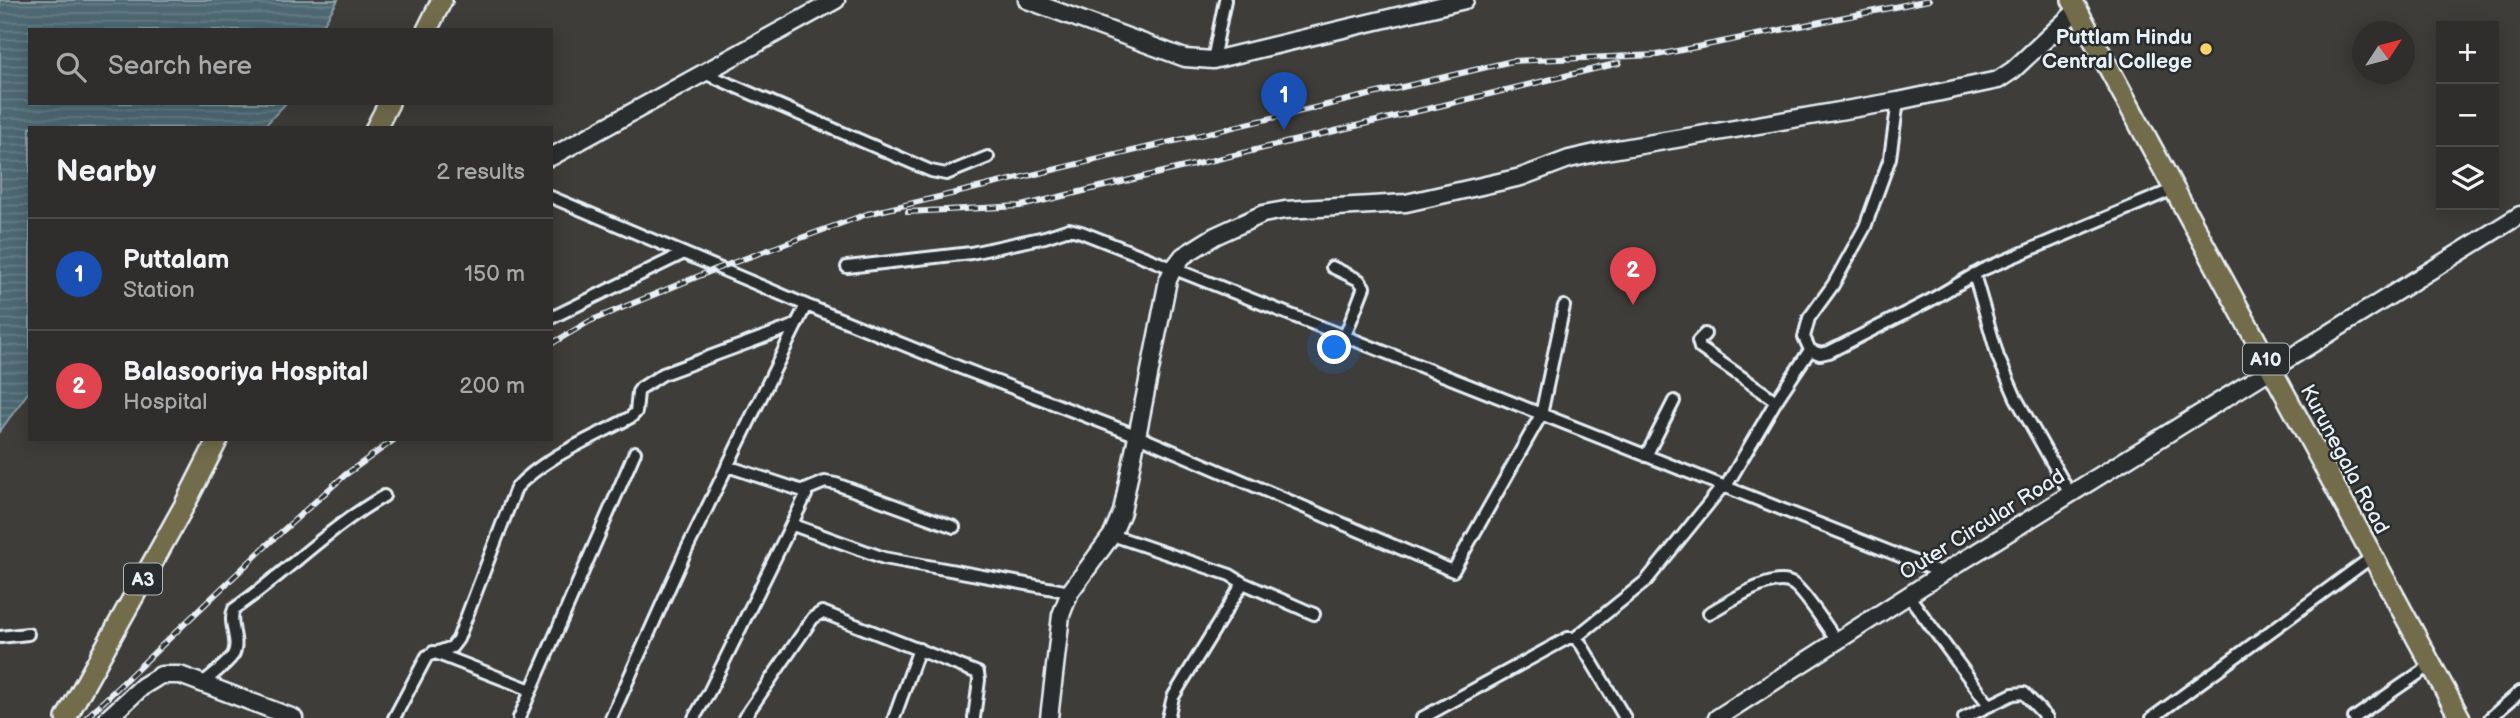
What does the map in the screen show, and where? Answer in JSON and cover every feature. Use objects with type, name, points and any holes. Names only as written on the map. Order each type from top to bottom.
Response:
[{"type":"highway","points":[[427,28],[442,0]]},
{"type":"highway","name":"Kurunegala Road","points":[[2075,5],[2460,718]]},
{"type":"highway","points":[[377,126],[388,105]]},
{"type":"highway","name":"A3","points":[[66,718],[184,506],[217,441]]},
{"type":"street","points":[[553,156],[836,0]]},
{"type":"street","points":[[1027,0],[1185,58],[1213,60],[1437,3],[1465,0]]},
{"type":"street","points":[[1213,60],[1225,0]]},
{"type":"street","points":[[1049,718],[1061,615],[1070,592],[1112,535],[1122,512],[1168,280],[1183,256],[1215,236],[1263,214],[1285,210],[1406,202],[1521,177],[1569,159],[1600,152],[1898,101],[1998,79],[2014,70],[2075,5]]},
{"type":"street","points":[[704,73],[931,171],[946,174],[988,157]]},
{"type":"street","points":[[1898,101],[1890,158],[1864,227],[1833,285],[1809,318],[1804,337],[1810,350],[1820,354],[1829,352],[1929,301],[1974,274],[2174,189]]},
{"type":"street","points":[[553,198],[806,305],[1138,436],[1453,571],[1541,415],[1564,306]]},
{"type":"street","name":"Outer Circular Road","points":[[1717,718],[1836,640],[2520,215]]},
{"type":"street","points":[[847,267],[971,253],[1069,229],[1943,573]]},
{"type":"street","points":[[553,317],[682,254]]},
{"type":"street","points":[[1332,267],[1359,280],[1364,287],[1345,337]]},
{"type":"street","points":[[1974,274],[1997,357],[2016,398],[2070,494]]},
{"type":"street","points":[[611,718],[684,555],[806,305]]},
{"type":"street","points":[[394,718],[427,656],[452,646],[458,639],[516,488],[523,480],[551,461],[631,417],[636,412],[638,392],[663,374],[796,325]]},
{"type":"street","points":[[1705,334],[1698,341],[1700,348],[1776,401]]},
{"type":"street","points":[[1422,718],[1569,638],[1575,638],[1646,581],[1723,487],[1810,350]]},
{"type":"street","points":[[1647,456],[1674,401]]},
{"type":"street","points":[[519,718],[635,452]]},
{"type":"street","points":[[727,466],[803,491],[825,482],[836,484],[954,527]]},
{"type":"street","points":[[694,718],[793,525],[806,495],[803,491]]},
{"type":"street","points":[[203,683],[234,654],[235,643],[230,617],[234,610],[285,572],[345,521],[384,496]]},
{"type":"street","points":[[793,525],[884,558],[1070,592]]},
{"type":"street","points":[[1112,535],[1230,575],[1314,614]]},
{"type":"street","points":[[2152,718],[2372,558]]},
{"type":"street","points":[[1709,612],[1771,580],[1784,580],[1795,584],[1836,640]]},
{"type":"street","points":[[1168,718],[1173,697],[1243,583]]},
{"type":"street","points":[[1908,595],[1989,705]]},
{"type":"street","points":[[744,718],[813,618],[822,612],[978,673],[974,718]]},
{"type":"street","points":[[0,637],[28,634]]},
{"type":"street","points":[[1575,638],[1625,718]]},
{"type":"street","points":[[894,718],[919,649]]},
{"type":"street","points":[[433,652],[531,690]]},
{"type":"street","points":[[2354,718],[2431,664]]},
{"type":"street","points":[[108,718],[143,686],[161,675],[180,675],[294,718]]},
{"type":"street","points":[[2490,718],[2520,692]]},
{"type":"street","points":[[1964,718],[2013,694],[2025,693],[2047,718]]},
{"type":"street","points":[[56,718],[75,699]]},
{"type":"water","points":[[0,0],[338,0],[321,28],[28,28],[28,105],[284,105],[265,126],[28,126],[28,393],[0,431]]},
{"type":"railway","points":[[553,343],[590,321],[716,269],[867,214],[1512,61],[1657,55],[1929,0]]},
{"type":"railway","points":[[908,212],[1021,206],[1619,63]]},
{"type":"railway","points":[[86,718],[269,543],[345,475],[392,441]]},
{"type":"place","name":"Puttlam Hindu Central College","points":[[2206,49]]},
{"type":"place","name":"Puttalam","points":[[1284,130]]},
{"type":"place","name":"Balasooriya Hospital","points":[[1633,305]]}]
